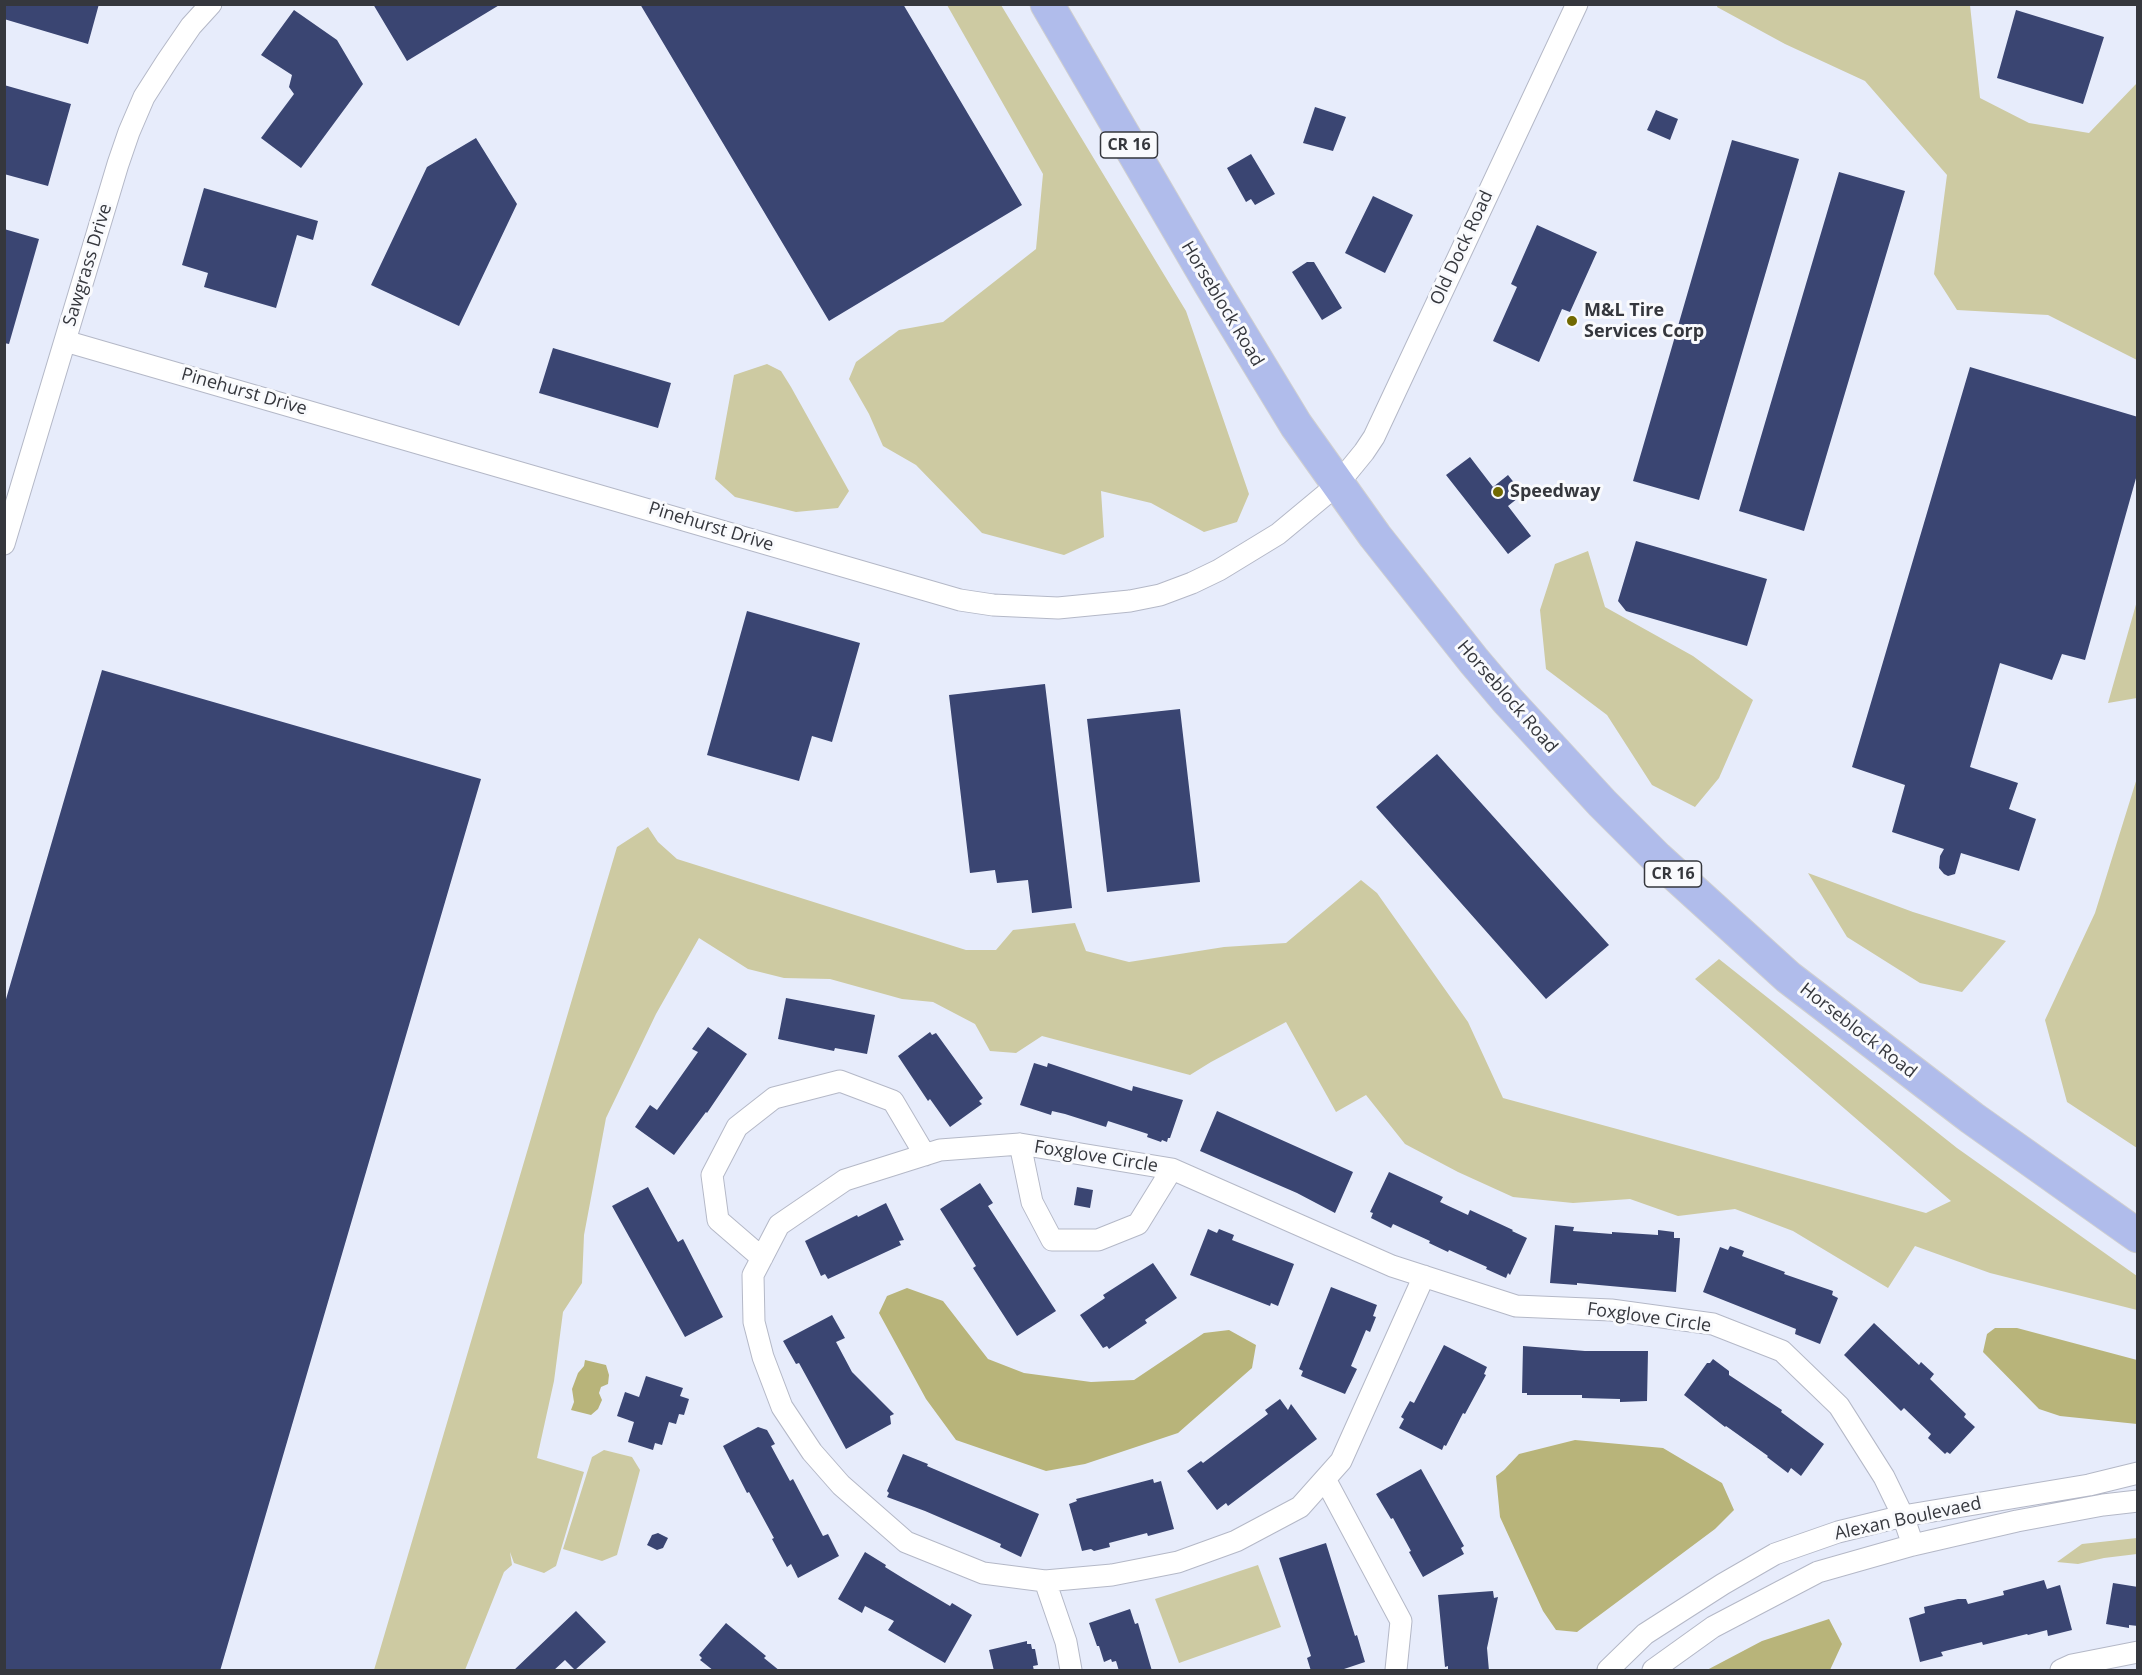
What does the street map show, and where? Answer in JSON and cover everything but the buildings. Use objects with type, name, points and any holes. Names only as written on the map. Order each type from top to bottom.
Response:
[{"type":"main road","name":"Horseblock Road","points":[[1047,4],[1254,357],[1337,484],[1423,598],[1481,669],[1602,803],[1664,866],[1788,977],[1972,1118],[2138,1236]]},
{"type":"street","name":"Sawgrass Drive","points":[[4,544],[118,164],[144,97],[191,26],[211,4]]},
{"type":"street","name":"Old Dock Road","points":[[1337,484],[1353,467],[1374,437],[1577,4]]},
{"type":"street","name":"Pinehurst Drive","points":[[65,340],[640,505],[919,589],[960,600],[993,605],[1058,608],[1096,605],[1130,601],[1170,591],[1192,583],[1250,553],[1300,517],[1337,484]]},
{"type":"street","points":[[762,1258],[718,1220],[712,1175],[737,1127],[774,1098],[840,1081],[893,1101],[925,1155]]},
{"type":"street","name":"Foxglove Circle","points":[[1020,1144],[1032,1202],[1052,1240],[1098,1240],[1138,1224],[1172,1169]]},
{"type":"street","name":"Foxglove Circle","points":[[1424,1276],[1341,1461],[1300,1507],[1236,1541],[1178,1562],[1112,1575],[1045,1581],[983,1572],[906,1542],[841,1485],[812,1452],[782,1407],[763,1357],[754,1322],[753,1275],[779,1225],[845,1180],[940,1150],[1020,1144],[1172,1169],[1392,1266],[1424,1276],[1516,1306],[1611,1310],[1713,1324],[1782,1351],[1839,1406],[1884,1477],[1903,1516],[1913,1545]]},
{"type":"street","name":"Alexan Boulevaed","points":[[1608,1671],[1645,1634],[1775,1554],[1838,1532],[1903,1516],[2078,1487],[2138,1473]]},
{"type":"street","points":[[1325,1479],[1401,1621],[1396,1671]]},
{"type":"street","name":"Alexan Boulevaed","points":[[1653,1671],[1713,1627],[1818,1572],[1913,1545],[2017,1521],[2138,1501]]},
{"type":"street","points":[[1045,1581],[1066,1642],[1071,1671]]},
{"type":"street","points":[[2061,1671],[2072,1665],[2138,1652]]},
{"type":"shaded area","points":[[1718,4],[1970,5],[1980,98],[2029,123],[2089,133],[2137,83],[2137,360],[2048,315],[1957,310],[1934,274],[1947,175],[1865,81],[1785,44],[1717,7]]},
{"type":"shaded area","points":[[947,5],[1001,5],[1186,311],[1249,494],[1237,522],[1204,532],[1151,503],[1101,491],[1104,537],[1064,555],[982,533],[916,465],[883,446],[869,414],[849,379],[856,362],[899,330],[943,322],[1036,249],[1043,174]]},
{"type":"shaded area","points":[[767,364],[781,371],[849,491],[838,508],[796,512],[735,497],[715,479],[734,375]]},
{"type":"shaded area","points":[[1588,551],[1605,607],[1693,656],[1753,700],[1719,778],[1695,807],[1652,785],[1607,715],[1546,669],[1540,610],[1555,564]]},
{"type":"shaded area","points":[[2137,601],[2137,698],[2108,703]]},
{"type":"shaded area","points":[[2137,778],[2138,1148],[2067,1102],[2045,1020],[2095,913]]},
{"type":"shaded area","points":[[648,827],[658,842],[677,859],[966,950],[996,950],[1013,930],[1075,923],[1086,951],[1129,962],[1224,947],[1286,943],[1361,880],[1377,893],[1468,1022],[1503,1098],[1926,1213],[1951,1201],[1695,979],[1719,959],[1957,1148],[2137,1276],[2137,1310],[1990,1273],[1915,1246],[1888,1288],[1793,1231],[1735,1209],[1678,1216],[1630,1199],[1573,1203],[1513,1197],[1405,1144],[1366,1095],[1336,1112],[1286,1022],[1190,1075],[1042,1036],[1016,1053],[990,1051],[975,1024],[933,1002],[902,999],[830,979],[784,978],[748,969],[699,938],[656,1014],[606,1118],[584,1235],[582,1283],[563,1312],[554,1381],[537,1458],[584,1472],[556,1566],[544,1573],[514,1563],[510,1552],[512,1565],[504,1572],[465,1670],[374,1670],[617,847]]},
{"type":"shaded area","points":[[1808,873],[1913,912],[2006,941],[1962,992],[1920,983],[1847,937]]},
{"type":"shaded area","points":[[907,1288],[943,1301],[988,1359],[1024,1373],[1091,1382],[1134,1380],[1204,1333],[1229,1330],[1256,1345],[1252,1368],[1178,1433],[1085,1464],[1046,1471],[956,1440],[926,1399],[879,1313],[887,1296]]},
{"type":"shaded area","points":[[1995,1328],[2017,1328],[2137,1360],[2137,1424],[2060,1416],[2039,1409],[1983,1352],[1987,1334]]},
{"type":"shaded area","points":[[585,1360],[606,1365],[609,1375],[608,1384],[601,1387],[599,1393],[602,1400],[598,1409],[591,1415],[571,1410],[574,1402],[572,1389]]},
{"type":"shaded area","points":[[1575,1440],[1663,1448],[1722,1483],[1734,1510],[1715,1529],[1577,1632],[1556,1630],[1543,1611],[1500,1517],[1496,1476],[1519,1454]]},
{"type":"shaded area","points":[[604,1450],[632,1457],[640,1470],[617,1555],[602,1561],[563,1549],[592,1457]]},
{"type":"shaded area","points":[[2137,1538],[2137,1554],[2078,1564],[2057,1562],[2082,1544]]},
{"type":"shaded area","points":[[1258,1565],[1281,1627],[1179,1663],[1155,1599]]},
{"type":"shaded area","points":[[1829,1619],[1842,1644],[1830,1670],[1707,1670],[1762,1641]]},
{"type":"place","name":"M&L Tire Services Corp","points":[[1572,321]]},
{"type":"place","name":"Speedway","points":[[1498,492]]}]
